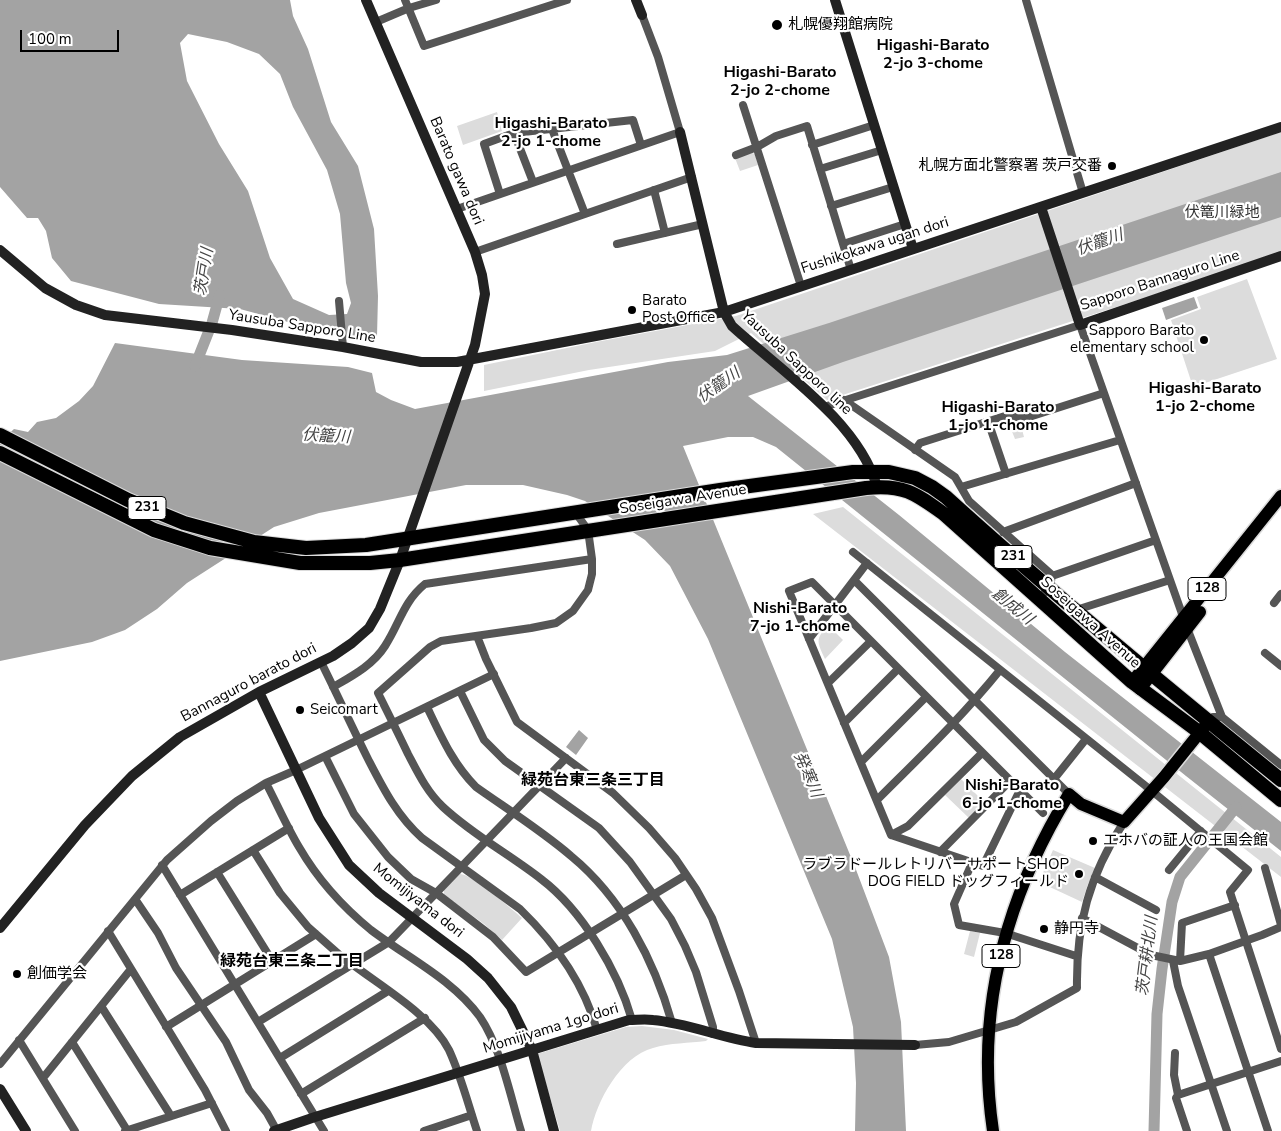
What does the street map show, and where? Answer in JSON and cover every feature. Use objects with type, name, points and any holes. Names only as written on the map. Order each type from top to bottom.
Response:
[{"type":"highway","name":"Soseigawa Avenue","points":[[0,435],[128,500],[184,524],[254,542],[306,548],[366,545],[720,490],[853,472],[889,472],[915,478],[946,497],[1032,574],[1051,582],[1076,610],[1147,671],[1215,719],[1281,780]]},
{"type":"highway","name":"Soseigawa Avenue","points":[[0,453],[154,530],[210,548],[300,563],[370,563],[400,560],[888,486],[916,494],[944,514],[1136,685],[1199,732],[1281,800]]},
{"type":"main road","name":"Barato gawa dori","points":[[366,0],[457,209],[475,252],[482,275],[485,294],[484,306],[469,360]]},
{"type":"main road","points":[[636,0],[642,14]]},
{"type":"main road","points":[[835,0],[913,250]]},
{"type":"main road","name":"Fushikokawa ugan dori","points":[[469,360],[724,312],[1281,127]]},
{"type":"main road","points":[[680,132],[724,312]]},
{"type":"main road","name":"Sapporo Bannaguro Line","points":[[1041,207],[1080,325],[1281,256]]},
{"type":"main road","name":"Yausuba Sapporo Line","points":[[0,250],[45,288],[76,306],[105,315],[343,344],[421,362],[448,363],[469,360]]},
{"type":"main road","name":"Yausuba Sapporo line","points":[[724,312],[732,326],[744,338],[833,415],[873,471],[872,487]]},
{"type":"main road","name":"Bannaguro barato dori","points":[[0,928],[84,824],[132,776],[180,737],[259,692],[321,662],[352,643],[368,628],[380,609],[400,560],[469,360]]},
{"type":"main road","name":"128","points":[[1136,685],[1281,496]]},
{"type":"main road","name":"128","points":[[1185,623],[1281,510]]},
{"type":"main road","name":"Momijiyama dori","points":[[259,692],[319,818],[349,865],[379,893],[467,959],[488,978],[511,1007],[532,1050],[554,1131]]},
{"type":"main road","points":[[1069,794],[1082,804],[1124,822],[1167,773],[1199,732],[1215,719]]},
{"type":"main road","name":"128","points":[[993,1131],[988,1080],[989,1030],[1005,933],[1032,861],[1069,794]]},
{"type":"main road","name":"Momijiyama 1go dori","points":[[276,1131],[315,1117],[632,1020],[651,1019],[756,1043],[915,1045]]},
{"type":"main road","points":[[0,1089],[26,1131]]},
{"type":"street","points":[[405,0],[410,8],[424,46],[567,0]]},
{"type":"street","points":[[376,22],[436,0]]},
{"type":"street","points":[[536,0],[539,9]]},
{"type":"street","points":[[1026,0],[1083,193]]},
{"type":"street","points":[[457,209],[680,132],[658,57],[642,14]]},
{"type":"street","points":[[743,105],[801,286]]},
{"type":"street","points":[[500,194],[484,144],[514,134],[633,120],[641,145]]},
{"type":"street","points":[[812,145],[874,125]]},
{"type":"street","points":[[736,154],[757,147],[776,136],[807,126],[851,270]]},
{"type":"street","points":[[552,129],[585,214]]},
{"type":"street","points":[[514,134],[533,182]]},
{"type":"street","points":[[820,169],[882,150]]},
{"type":"street","points":[[475,252],[692,177]]},
{"type":"street","points":[[831,206],[893,187]]},
{"type":"street","points":[[654,190],[664,233]]},
{"type":"street","points":[[618,244],[703,224]]},
{"type":"street","points":[[843,244],[905,224]]},
{"type":"street","points":[[339,301],[343,344]]},
{"type":"street","points":[[824,407],[1080,325],[1185,623],[1215,719],[1281,765]]},
{"type":"street","points":[[915,450],[920,443],[988,421],[1005,416],[1026,418],[1104,393]]},
{"type":"street","points":[[844,400],[955,477],[969,501],[1052,575],[1051,582],[1040,598]]},
{"type":"street","points":[[988,421],[1006,474]]},
{"type":"street","points":[[961,487],[1120,440]]},
{"type":"street","points":[[1004,532],[1136,483]]},
{"type":"street","points":[[576,512],[588,530],[592,574],[588,590],[573,611],[556,623],[441,641],[430,647],[378,693],[419,777],[429,792],[443,807],[486,841],[542,879],[574,913],[606,958],[617,978],[626,998],[632,1020]]},
{"type":"street","points":[[1051,582],[1156,540]]},
{"type":"street","points":[[854,552],[1248,870],[1230,892],[1281,1049]]},
{"type":"street","points":[[333,687],[361,670],[378,654],[391,635],[410,598],[425,584],[592,559]]},
{"type":"street","points":[[809,639],[868,563]]},
{"type":"street","points":[[854,580],[1069,794]]},
{"type":"street","points":[[1076,610],[1170,580]]},
{"type":"street","points":[[1020,790],[983,866],[891,835],[789,591],[812,582],[898,669],[1010,781],[1020,790],[1043,813]]},
{"type":"street","points":[[1274,603],[1281,594]]},
{"type":"street","points":[[476,636],[517,722],[613,792],[649,828],[686,875],[712,918],[756,1043]]},
{"type":"street","points":[[828,683],[871,641]]},
{"type":"street","points":[[1265,653],[1280,662]]},
{"type":"street","points":[[321,662],[394,808],[409,827],[460,868],[520,909],[533,922],[558,953],[584,996],[597,1030]]},
{"type":"street","points":[[844,723],[898,669]]},
{"type":"street","points":[[876,800],[976,700],[1000,670]]},
{"type":"street","points":[[0,1064],[162,865],[211,821],[237,801],[266,783],[393,724],[494,674]]},
{"type":"street","points":[[460,691],[484,740],[505,761],[599,828],[630,862],[654,894],[671,919],[696,972],[713,1027],[713,1034]]},
{"type":"street","points":[[860,762],[926,697]]},
{"type":"street","points":[[427,707],[447,750],[466,777],[476,787],[512,814],[572,856],[602,886],[623,914],[643,948],[663,993],[672,1023]]},
{"type":"street","points":[[1054,780],[1086,739]]},
{"type":"street","points":[[891,835],[908,826],[982,753]]},
{"type":"street","points":[[325,756],[354,814],[388,857],[410,879],[436,893],[493,937],[526,972],[686,875]]},
{"type":"street","points":[[258,1022],[389,942],[566,758]]},
{"type":"street","points":[[940,852],[1010,781]]},
{"type":"street","points":[[266,783],[300,848],[335,894],[365,924],[447,983],[467,1001],[480,1018],[500,1061],[521,1131]]},
{"type":"street","points":[[915,1045],[948,1042],[1016,1022],[1076,988],[1076,956],[1082,918],[1090,888],[1116,834],[1124,822]]},
{"type":"street","points":[[180,895],[289,828]]},
{"type":"street","points":[[1169,870],[1200,831]]},
{"type":"street","points":[[253,850],[280,893],[316,934],[351,964],[425,1018],[440,1035],[449,1050],[477,1131]]},
{"type":"street","points":[[972,863],[954,904],[959,924],[1005,933],[1076,956]]},
{"type":"street","points":[[162,865],[324,1131]]},
{"type":"street","points":[[1082,918],[1154,956],[1174,960],[1209,954],[1281,926],[1265,868]]},
{"type":"street","points":[[217,872],[273,962]]},
{"type":"street","points":[[1095,877],[1156,910]]},
{"type":"street","points":[[135,898],[158,933],[176,968],[226,1042],[249,1090],[276,1131]]},
{"type":"street","points":[[1227,1131],[1178,986],[1174,960],[1182,923],[1235,905]]},
{"type":"street","points":[[108,931],[212,1102],[226,1131]]},
{"type":"street","points":[[166,1027],[316,934]]},
{"type":"street","points":[[1209,954],[1268,1131]]},
{"type":"street","points":[[43,1078],[131,968]]},
{"type":"street","points":[[280,1058],[388,991]]},
{"type":"street","points":[[101,1006],[171,1116]]},
{"type":"street","points":[[301,1094],[425,1018]]},
{"type":"street","points":[[20,1040],[75,1131]]},
{"type":"street","points":[[72,1042],[126,1131],[212,1102]]},
{"type":"street","points":[[1175,1053],[1174,1075],[1178,1095],[1176,1098],[1186,1131]]},
{"type":"street","points":[[1178,1095],[1281,1061]]},
{"type":"street","points":[[424,1131],[472,1115]]},
{"type":"green space","points":[[497,112],[502,131],[463,145],[457,126]]},
{"type":"green space","name":"伏篭川緑地","points":[[1281,132],[1281,254],[827,400],[751,333],[715,351],[589,370],[484,391],[484,365],[736,316]]},
{"type":"green space","points":[[752,153],[755,154],[758,165],[740,171],[735,158]]},
{"type":"green space","points":[[1247,279],[1277,359],[1193,387],[1171,320],[1201,309],[1197,297]]},
{"type":"green space","points":[[1020,422],[1024,437],[1015,439],[1009,424]]},
{"type":"green space","points":[[843,507],[1281,857],[1281,877],[813,514]]},
{"type":"green space","points":[[828,625],[843,640],[825,659],[820,648],[819,638]]},
{"type":"green space","points":[[961,779],[984,802],[969,818],[945,795]]},
{"type":"green space","points":[[1053,850],[1095,868],[1082,902],[1039,882]]},
{"type":"green space","points":[[460,874],[482,885],[522,918],[502,940],[484,924],[444,895],[444,890]]},
{"type":"green space","points":[[970,931],[980,933],[974,957],[964,954]]},
{"type":"green space","points":[[642,1026],[674,1030],[708,1039],[706,1041],[659,1046],[641,1053],[621,1070],[604,1094],[591,1131],[560,1131],[537,1054],[626,1027]]},
{"type":"water","points":[[0,0],[290,0],[293,16],[308,49],[331,122],[358,166],[374,229],[378,296],[377,336],[372,339],[347,338],[240,309],[159,304],[71,281],[52,258],[46,231],[38,218],[27,218],[0,187]],"holes":[[[188,34],[227,42],[259,54],[280,74],[293,107],[327,170],[340,214],[346,283],[351,303],[347,314],[329,315],[293,299],[270,258],[248,191],[219,144],[187,81],[180,43]]]},
{"type":"water","points":[[1281,172],[1281,217],[843,362],[748,396],[899,515],[1065,652],[1281,822],[1281,851],[776,447],[753,437],[728,437],[683,446],[855,867],[889,957],[901,1022],[906,1131],[855,1131],[856,1083],[853,1027],[832,939],[708,639],[670,566],[645,540],[585,501],[523,485],[466,485],[319,513],[274,527],[187,583],[157,609],[125,630],[92,642],[0,661],[0,442],[14,429],[28,432],[37,422],[56,418],[79,401],[93,386],[115,343],[242,360],[348,367],[372,373],[376,392],[415,409],[668,362],[727,355],[829,323]]},
{"type":"water","points":[[1194,297],[1198,308],[1166,320],[1162,308]]},
{"type":"water","points":[[579,730],[588,738],[576,755],[566,747]]},
{"type":"waterway","name":"茨戸川","points":[[195,366],[212,323],[220,294]]},
{"type":"waterway","name":"茨戸耕北川","points":[[1154,1131],[1157,1014],[1172,902],[1180,877],[1236,807]]},
{"type":"place","name":"札幌優翔館病院","points":[[777,25]]},
{"type":"place","name":"札幌方面北警察署 茨戸交番","points":[[1112,166]]},
{"type":"place","name":"Barato Post Office","points":[[632,310]]},
{"type":"place","name":"Sapporo Barato elementary school","points":[[1204,340]]},
{"type":"place","name":"Seicomart","points":[[300,710]]},
{"type":"place","name":"エホバの証人の王国会館","points":[[1093,841]]},
{"type":"place","name":"ラブラドールレトリバーサポートSHOP DOG FIELD ドッグフィールド","points":[[1079,874]]},
{"type":"place","name":"静円寺","points":[[1044,929]]},
{"type":"place","name":"創価学会","points":[[17,974]]},
{"type":"district","name":"Higashi-Barato 2-jo 3-chome","points":[[933,55]]},
{"type":"district","name":"Higashi-Barato 2-jo 2-chome","points":[[780,82]]},
{"type":"district","name":"Higashi-Barato 2-jo 1-chome","points":[[551,133]]},
{"type":"district","name":"Higashi-Barato 1-jo 2-chome","points":[[1205,398]]},
{"type":"district","name":"Higashi-Barato 1-jo 1-chome","points":[[998,417]]},
{"type":"district","name":"Nishi-Barato 7-jo 1-chome","points":[[800,618]]},
{"type":"district","name":"緑苑台東三条三丁目","points":[[593,781]]},
{"type":"district","name":"Nishi-Barato 6-jo 1-chome","points":[[1012,795]]},
{"type":"district","name":"緑苑台東三条二丁目","points":[[292,962]]},
{"type":"water label","name":"伏籠川","points":[[1100,243]]},
{"type":"water label","name":"伏籠川","points":[[719,386]]},
{"type":"water label","name":"伏籠川","points":[[326,437]]},
{"type":"water label","name":"創成川","points":[[1012,607]]},
{"type":"water label","name":"発寒川","points":[[807,775]]}]
